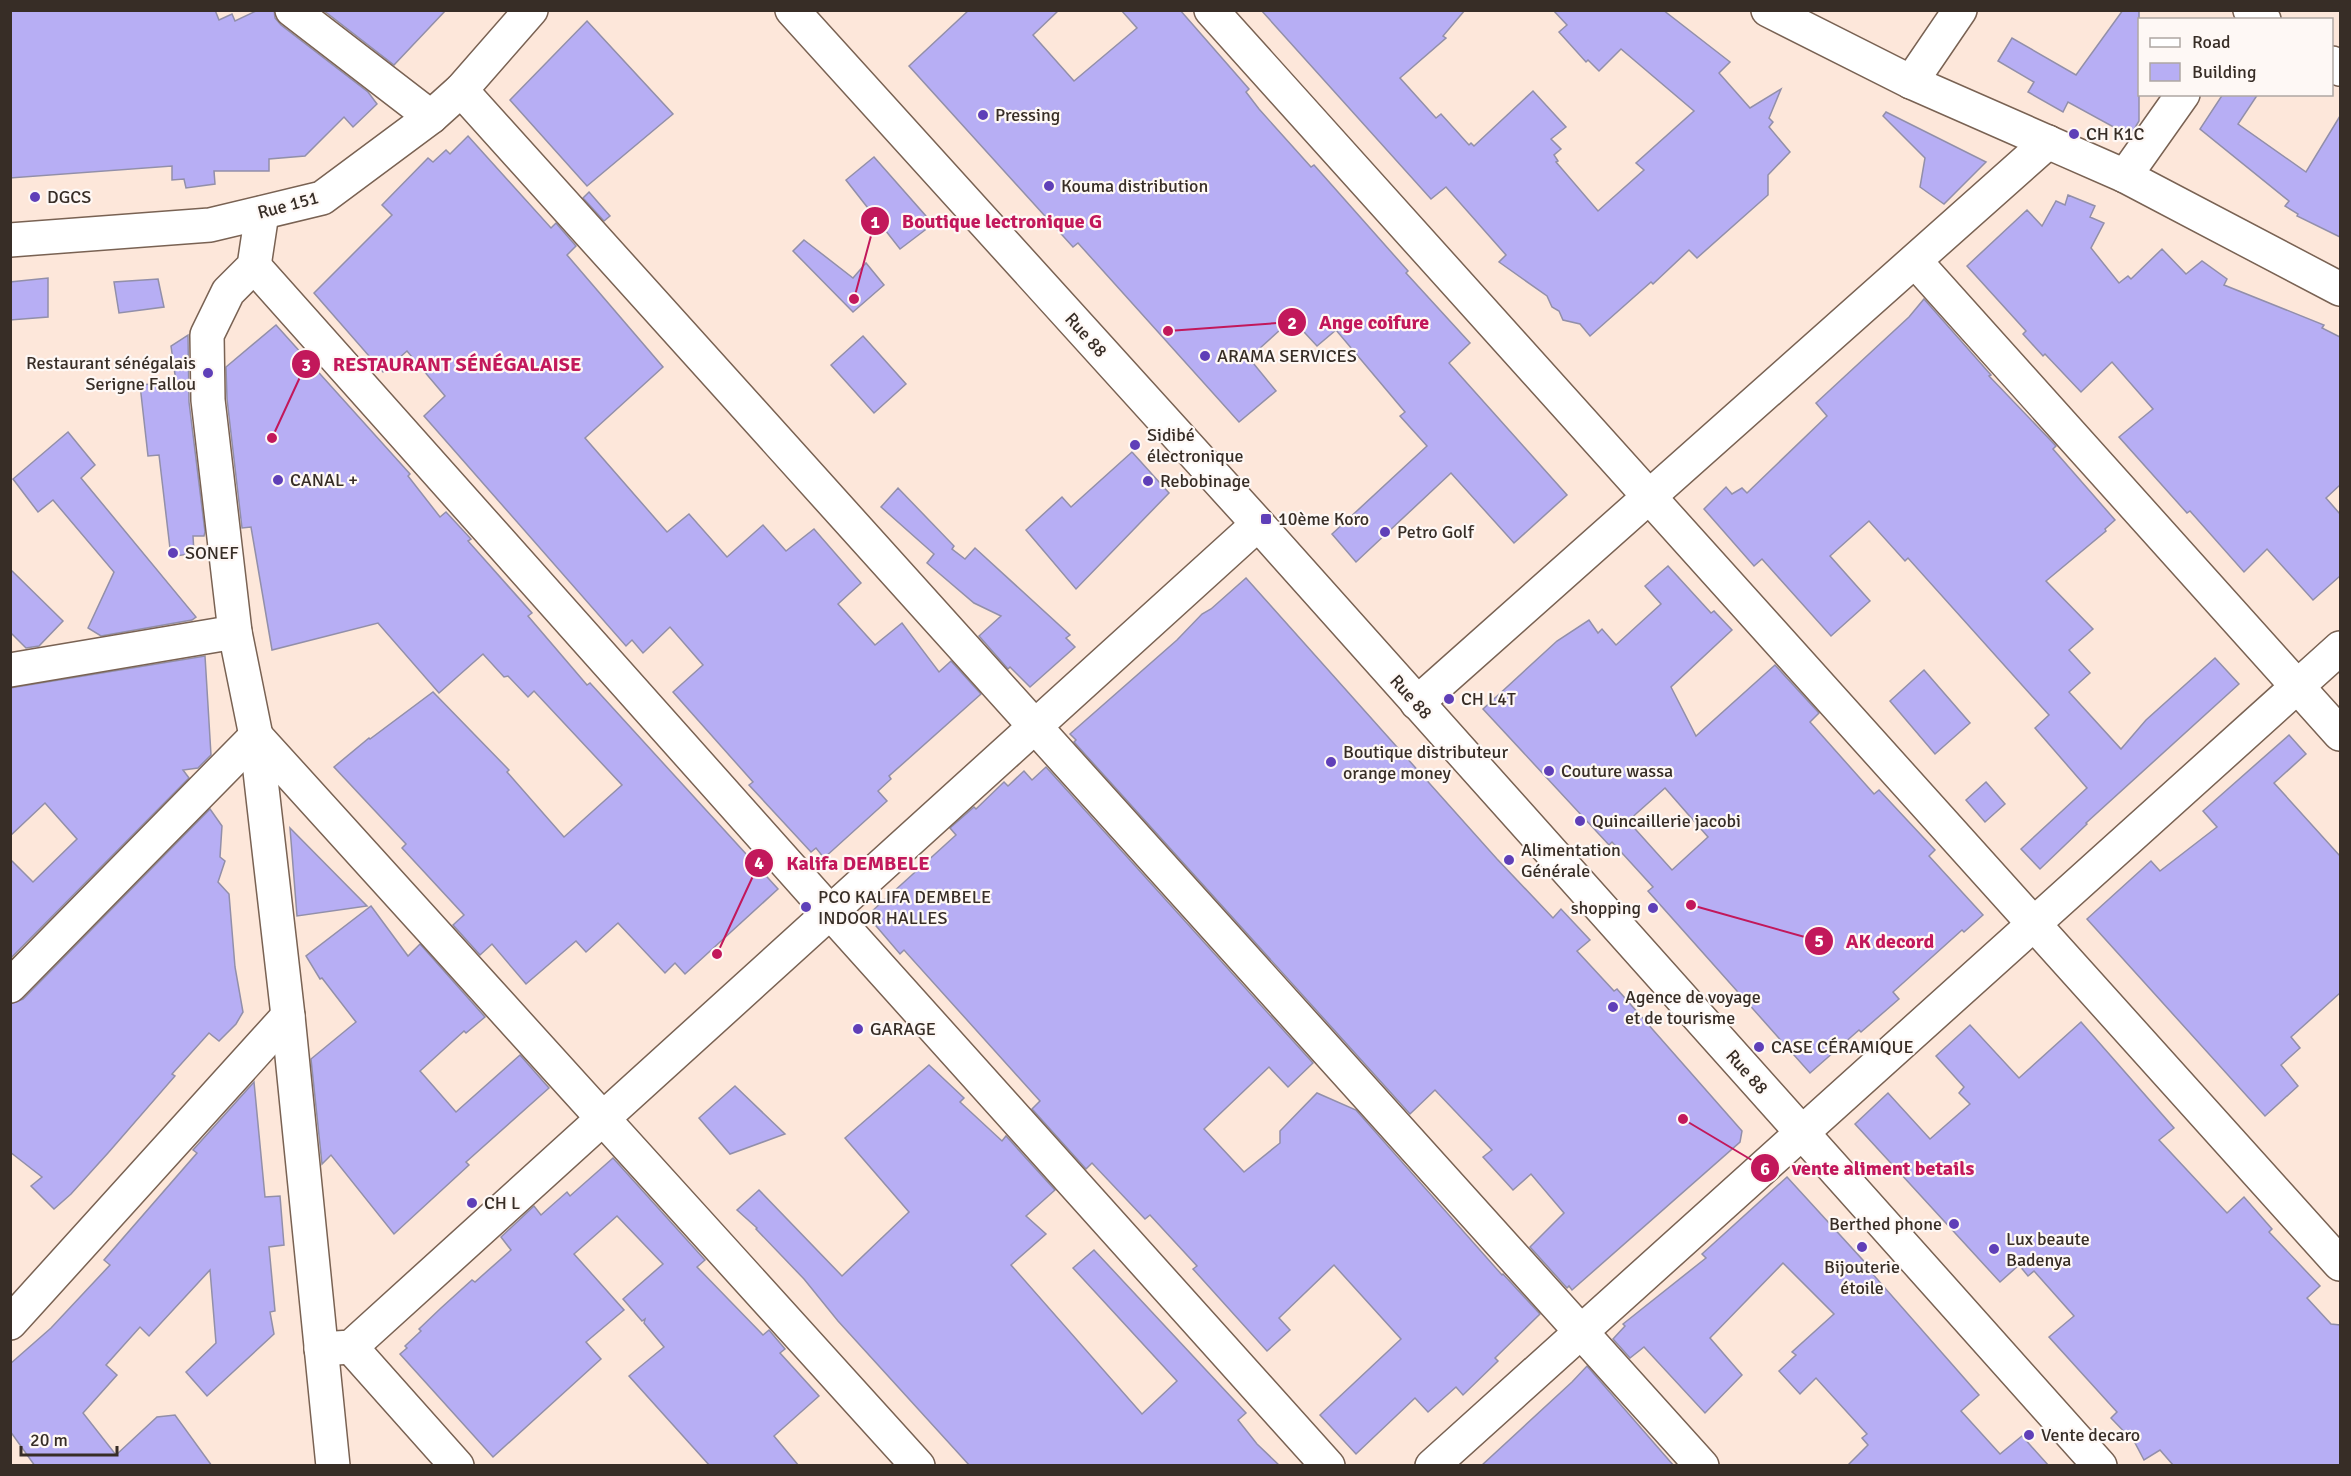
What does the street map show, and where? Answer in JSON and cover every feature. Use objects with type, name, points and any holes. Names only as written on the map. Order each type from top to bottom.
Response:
[{"type":"street","points":[[292,10],[431,117]]},
{"type":"street","name":"Rue 151","points":[[10,240],[210,225],[322,198],[431,117],[461,90],[531,10]]},
{"type":"street","name":"Rue 88","points":[[792,10],[1417,703],[2100,1466]]},
{"type":"street","points":[[1211,10],[2340,1264]]},
{"type":"street","points":[[1768,10],[1911,82],[2125,176],[2340,289]]},
{"type":"street","points":[[1911,82],[1960,10]]},
{"type":"street","points":[[461,90],[1702,1466]]},
{"type":"street","points":[[2125,176],[2182,96]]},
{"type":"street","points":[[1417,703],[2048,142]]},
{"type":"street","points":[[262,213],[254,266],[228,292],[207,335],[208,400],[235,632],[256,736],[288,1016],[336,1348],[333,1466]]},
{"type":"street","points":[[1915,261],[2340,734]]},
{"type":"street","points":[[254,266],[1328,1466]]},
{"type":"street","points":[[336,1348],[604,1118],[1257,525]]},
{"type":"street","points":[[10,670],[235,632]]},
{"type":"street","points":[[1432,1466],[2340,648]]},
{"type":"street","points":[[10,986],[256,736]]},
{"type":"street","points":[[256,736],[918,1466]]},
{"type":"street","points":[[10,1323],[288,1016]]},
{"type":"street","points":[[336,1348],[457,1466]]},
{"type":"building","points":[[10,10],[215,10],[219,20],[232,14],[235,21],[258,10],[274,10],[275,18],[281,25],[368,92],[377,104],[353,127],[344,117],[305,156],[269,159],[269,171],[214,171],[215,184],[186,188],[184,179],[172,180],[172,166],[10,178]]},
{"type":"building","points":[[323,10],[446,10],[394,65]]},
{"type":"building","points":[[969,10],[1059,10],[1033,35],[1074,81],[1137,28],[1121,10],[1180,10],[1249,89],[1246,92],[1259,109],[1311,167],[1314,165],[1408,271],[1406,273],[1470,343],[1449,363],[1567,495],[1514,543],[1451,473],[1356,562],[1332,534],[1427,446],[1400,416],[1405,412],[1336,330],[1317,346],[1292,319],[1249,358],[1276,391],[1239,422],[1078,243],[1073,247],[909,66]]},
{"type":"building","points":[[1261,10],[1465,10],[1443,36],[1446,38],[1400,78],[1436,118],[1441,114],[1469,145],[1471,143],[1474,146],[1533,91],[1566,127],[1551,139],[1561,149],[1554,155],[1558,161],[1556,162],[1598,211],[1644,170],[1636,163],[1694,111],[1621,49],[1599,71],[1588,60],[1586,62],[1559,32],[1567,25],[1553,10],[1663,10],[1730,62],[1719,73],[1750,108],[1781,89],[1769,118],[1773,122],[1769,127],[1790,152],[1768,175],[1768,195],[1697,258],[1689,250],[1653,284],[1651,282],[1590,336],[1580,324],[1563,320],[1559,311],[1552,307],[1547,296],[1499,262],[1506,255],[1446,187],[1431,199]]},
{"type":"building","points":[[2123,10],[2139,10],[2139,121],[2130,136],[2068,102],[2063,112],[2028,92],[2034,82],[1998,61],[2012,38],[2076,75]]},
{"type":"building","points":[[587,21],[673,114],[587,186],[510,100]]},
{"type":"building","points":[[2222,96],[2257,96],[2238,124],[2306,172],[2340,116],[2340,237],[2297,216],[2298,214],[2285,206],[2289,201],[2200,129]]},
{"type":"building","points":[[1886,112],[1986,162],[1944,204],[1920,187],[1925,158],[1883,116]]},
{"type":"building","points":[[468,136],[551,228],[556,223],[576,246],[567,255],[663,367],[585,438],[667,532],[689,514],[727,557],[763,525],[786,551],[814,529],[861,583],[838,604],[875,645],[902,623],[939,672],[951,661],[981,694],[889,776],[891,779],[878,791],[887,801],[824,858],[816,848],[811,852],[749,785],[753,782],[673,692],[703,665],[670,627],[643,653],[632,640],[626,646],[424,416],[445,396],[407,351],[383,372],[314,293],[392,215],[382,205],[428,158],[433,162],[446,150],[450,154]]},
{"type":"building","points":[[874,157],[933,224],[900,249],[846,180]]},
{"type":"building","points":[[589,192],[610,216],[604,221],[583,198]]},
{"type":"building","points":[[2068,195],[2095,206],[2090,217],[2104,223],[2091,248],[2119,283],[2128,276],[2131,279],[2162,249],[2186,274],[2202,261],[2227,279],[2224,285],[2324,325],[2322,328],[2340,337],[2340,485],[2326,498],[2340,514],[2340,576],[2313,600],[2267,549],[2244,572],[2190,511],[2187,513],[2119,437],[2153,409],[2112,362],[2081,392],[2023,334],[2026,331],[1967,266],[2027,210],[2042,226],[2056,201],[2065,205]]},
{"type":"building","points":[[804,240],[853,278],[866,263],[884,285],[853,312],[793,251]]},
{"type":"building","points":[[48,278],[48,317],[10,320],[10,282]]},
{"type":"building","points":[[158,279],[164,307],[119,313],[114,282]]},
{"type":"building","points":[[1924,299],[1991,375],[1989,376],[2056,446],[2053,449],[2115,520],[2105,529],[2106,531],[2046,581],[2093,629],[2069,650],[2090,673],[2069,692],[2121,749],[2146,720],[2215,658],[2239,684],[2086,823],[2040,869],[2021,849],[2087,788],[2035,728],[2049,715],[1908,558],[1905,561],[1869,521],[1830,556],[1870,601],[1831,636],[1762,559],[1754,566],[1704,509],[1726,487],[1732,494],[1742,488],[1747,493],[1827,416],[1816,403],[1909,317]]},
{"type":"building","points":[[276,325],[410,474],[408,476],[440,517],[446,512],[471,539],[468,541],[532,613],[528,616],[587,685],[590,683],[778,889],[685,974],[675,963],[665,973],[618,923],[586,952],[576,941],[526,984],[492,944],[480,955],[453,925],[464,915],[402,848],[406,844],[334,767],[369,738],[433,692],[509,770],[507,772],[564,837],[622,785],[534,691],[528,697],[508,676],[504,677],[483,654],[439,693],[378,623],[272,650],[251,527],[242,528],[227,399],[226,367]]},
{"type":"building","points":[[188,335],[189,402],[205,532],[204,536],[193,536],[194,553],[171,557],[159,455],[148,456],[140,385],[176,382],[171,346]]},
{"type":"building","points":[[863,336],[906,384],[874,413],[831,365]]},
{"type":"building","points":[[68,432],[95,465],[81,478],[196,617],[192,620],[101,636],[88,628],[114,572],[53,500],[38,512],[13,479]]},
{"type":"building","points":[[1132,452],[1169,493],[1076,589],[1026,530],[1062,497],[1071,507]]},
{"type":"building","points":[[898,488],[954,546],[952,549],[965,559],[975,548],[1070,635],[1066,638],[1075,647],[1030,687],[1010,667],[1008,669],[979,636],[1001,616],[974,603],[927,563],[934,554],[881,507]]},
{"type":"building","points":[[1668,566],[1711,613],[1714,611],[1732,630],[1671,687],[1696,736],[1775,665],[1819,713],[1810,722],[1874,794],[1879,790],[1935,850],[1929,856],[1983,915],[1964,932],[1962,930],[1893,992],[1899,999],[1810,1073],[1648,891],[1653,887],[1612,842],[1609,845],[1483,709],[1557,641],[1589,620],[1598,633],[1602,629],[1616,645],[1661,604],[1645,586]],"holes":[[[1665,788],[1708,837],[1672,870],[1628,821]]]},
{"type":"building","points":[[10,569],[63,621],[39,646],[26,648],[10,632]]},
{"type":"building","points":[[1246,578],[1497,859],[1553,918],[1561,909],[1590,940],[1577,951],[1614,991],[1617,989],[1742,1131],[1740,1142],[1572,1290],[1569,1286],[1567,1288],[1530,1247],[1564,1213],[1531,1174],[1513,1190],[1483,1157],[1492,1150],[1435,1090],[1410,1114],[1074,742],[1076,740],[1070,734],[1177,640],[1202,614],[1211,609]]},
{"type":"building","points":[[205,656],[211,755],[198,768],[183,770],[189,778],[10,959],[10,859],[33,882],[77,839],[45,803],[10,836],[10,688]]},
{"type":"building","points":[[1924,670],[1970,723],[1935,754],[1890,701]]},
{"type":"building","points":[[2289,735],[2306,754],[2274,783],[2340,856],[2340,993],[2291,1037],[2300,1048],[2281,1065],[2298,1086],[2265,1116],[2087,919],[2151,861],[2160,871],[2217,827],[2203,811]]},
{"type":"building","points":[[1046,767],[1313,1063],[1288,1087],[1269,1067],[1204,1129],[1244,1172],[1280,1143],[1280,1131],[1317,1093],[1356,1110],[1502,1275],[1540,1314],[1495,1358],[1498,1361],[1463,1395],[1456,1387],[1428,1412],[1415,1398],[1356,1454],[1320,1415],[1401,1339],[1334,1265],[1279,1318],[1290,1330],[1267,1351],[1193,1269],[1197,1266],[1150,1215],[1145,1219],[1092,1163],[1086,1169],[1032,1109],[1040,1101],[904,950],[900,954],[871,920],[874,917],[870,913],[956,835],[950,828],[974,807],[976,809],[1004,782],[1008,786],[1024,771],[1032,780]]},
{"type":"building","points":[[1986,782],[2005,804],[1985,822],[1966,800]]},
{"type":"building","points":[[210,809],[222,826],[220,857],[225,861],[218,882],[229,894],[235,967],[243,1012],[236,1024],[219,1041],[209,1033],[172,1074],[175,1076],[108,1153],[71,1194],[54,1209],[31,1186],[42,1177],[10,1152],[10,1004],[23,999]]},
{"type":"building","points":[[290,828],[367,906],[297,916]]},
{"type":"building","points":[[371,906],[408,956],[420,944],[485,1017],[466,1033],[464,1031],[420,1071],[456,1112],[520,1055],[549,1088],[466,1162],[469,1165],[394,1234],[331,1155],[322,1164],[311,1059],[356,1022],[322,978],[320,979],[306,956]]},
{"type":"building","points":[[2081,1022],[2174,1128],[2159,1140],[2227,1213],[2244,1197],[2272,1229],[2269,1232],[2320,1286],[2307,1298],[2331,1324],[2340,1325],[2340,1466],[2173,1465],[2160,1450],[2144,1460],[2135,1443],[2111,1418],[2117,1412],[2049,1337],[2074,1316],[2034,1271],[2028,1276],[2019,1265],[2000,1282],[1855,1124],[1888,1093],[1930,1139],[1970,1104],[1959,1093],[1964,1087],[1936,1056],[1970,1025],[2019,1078]]},
{"type":"building","points":[[929,1065],[964,1098],[960,1102],[1002,1141],[1006,1136],[1055,1190],[1026,1216],[1046,1234],[1011,1265],[1142,1414],[1177,1381],[1073,1268],[1094,1250],[1246,1413],[1238,1420],[1257,1444],[1280,1466],[970,1466],[838,1321],[804,1279],[757,1228],[737,1210],[759,1190],[842,1276],[909,1212],[845,1138]]},
{"type":"building","points":[[254,1082],[265,1197],[280,1196],[284,1245],[269,1247],[275,1311],[270,1312],[274,1334],[207,1396],[186,1372],[216,1343],[210,1270],[149,1336],[140,1327],[106,1365],[117,1375],[83,1413],[116,1455],[157,1417],[175,1415],[212,1466],[35,1466],[10,1431],[10,1364],[51,1328],[110,1265],[104,1260],[197,1153],[193,1150]]},
{"type":"building","points":[[735,1086],[785,1134],[730,1154],[699,1118]]},
{"type":"building","points":[[613,1158],[705,1260],[697,1267],[763,1335],[769,1330],[785,1349],[780,1353],[819,1396],[774,1436],[799,1466],[710,1466],[629,1376],[664,1347],[644,1323],[645,1319],[642,1321],[623,1299],[663,1264],[617,1216],[574,1254],[624,1310],[586,1342],[601,1359],[493,1457],[400,1354],[421,1331],[419,1329],[441,1308],[511,1250],[501,1237],[534,1206],[541,1215],[567,1192],[570,1196]]},
{"type":"building","points":[[1787,1177],[1871,1269],[1870,1271],[1979,1395],[1961,1411],[2000,1454],[2022,1436],[2049,1466],[1847,1466],[1868,1445],[1862,1438],[1867,1434],[1816,1378],[1800,1394],[1779,1371],[1796,1355],[1792,1352],[1834,1314],[1783,1263],[1710,1338],[1742,1375],[1705,1413],[1644,1347],[1630,1358],[1613,1339],[1625,1326],[1623,1324],[1706,1258],[1702,1254]]},
{"type":"building","points":[[1587,1366],[1674,1466],[1481,1466],[1572,1382]]},
{"type":"place","name":"Pressing","points":[[983,115]]},
{"type":"place","name":"CH K1C","points":[[2074,134]]},
{"type":"place","name":"Kouma distribution","points":[[1049,186]]},
{"type":"place","name":"DGCS","points":[[35,197]]},
{"type":"place","name":"Boutique lectronique G","points":[[854,299]]},
{"type":"place","name":"Ange coifure","points":[[1168,331]]},
{"type":"place","name":"ARAMA SERVICES","points":[[1205,356]]},
{"type":"place","name":"Restaurant sénégalais Serigne Fallou","points":[[208,373]]},
{"type":"place","name":"RESTAURANT SÉNÉGALAISE","points":[[272,438]]},
{"type":"place","name":"Sidibé électronique","points":[[1135,445]]},
{"type":"place","name":"CANAL +","points":[[278,480]]},
{"type":"place","name":"Rebobinage","points":[[1148,481]]},
{"type":"place","name":"10ème Koro","points":[[1266,519]]},
{"type":"place","name":"Petro Golf","points":[[1385,532]]},
{"type":"place","name":"SONEF","points":[[173,553]]},
{"type":"place","name":"CH L4T","points":[[1449,699]]},
{"type":"place","name":"Boutique distributeur orange money","points":[[1331,762]]},
{"type":"place","name":"Couture wassa","points":[[1549,771]]},
{"type":"place","name":"Quincaillerie jacobi","points":[[1580,821]]},
{"type":"place","name":"Alimentation Générale","points":[[1509,860]]},
{"type":"place","name":"AK decord","points":[[1691,905]]},
{"type":"place","name":"PCO KALIFA DEMBELE INDOOR HALLES","points":[[806,907]]},
{"type":"place","name":"shopping","points":[[1653,908]]},
{"type":"place","name":"Kalifa DEMBELE","points":[[717,954]]},
{"type":"place","name":"Agence de voyage et de tourisme","points":[[1613,1007]]},
{"type":"place","name":"GARAGE","points":[[858,1029]]},
{"type":"place","name":"CASE CÉRAMIQUE","points":[[1759,1047]]},
{"type":"place","name":"vente aliment betails","points":[[1683,1119]]},
{"type":"place","name":"CH L","points":[[472,1203]]},
{"type":"place","name":"Berthed phone","points":[[1954,1224]]},
{"type":"place","name":"Bijouterie étoile","points":[[1862,1247]]},
{"type":"place","name":"Lux beaute Badenya","points":[[1994,1249]]},
{"type":"place","name":"Vente decaro","points":[[2029,1435]]}]
